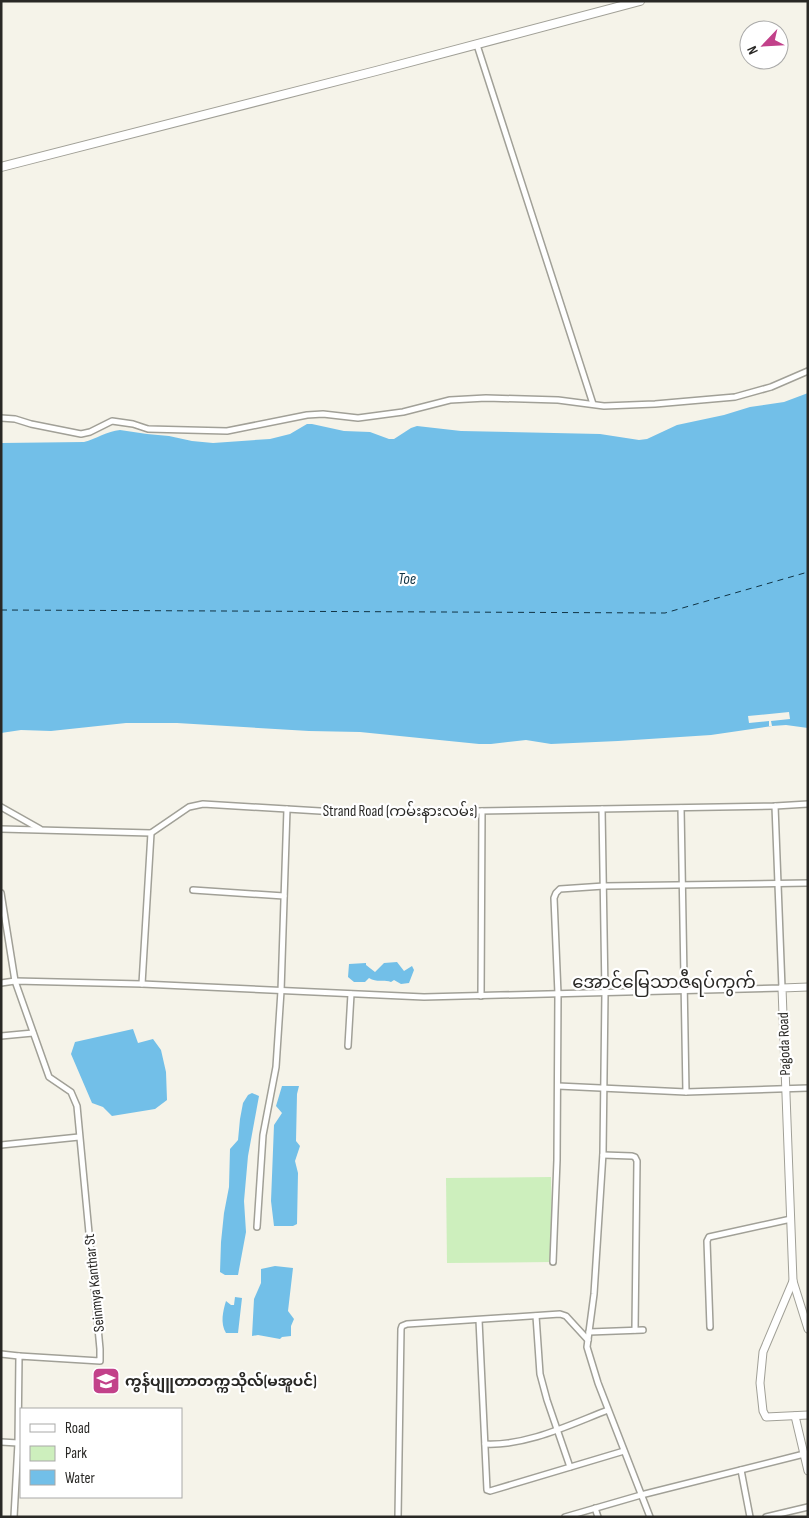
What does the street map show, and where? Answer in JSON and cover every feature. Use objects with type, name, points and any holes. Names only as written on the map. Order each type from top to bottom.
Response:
[{"type":"main road","points":[[1,167],[477,45],[640,1]]},
{"type":"main road","points":[[782,988],[808,987]]},
{"type":"main road","name":"Pagoda Road","points":[[782,988],[794,1281],[808,1329]]},
{"type":"main road","name":"Pagoda Road","points":[[794,1281],[764,1348],[760,1383],[763,1412],[766,1417],[808,1415]]},
{"type":"main road","points":[[795,1416],[806,1454],[808,1471]]},
{"type":"street","points":[[477,45],[592,404]]},
{"type":"street","points":[[1,418],[16,419],[81,434],[90,432],[112,421],[148,429],[227,431],[307,415],[322,414],[358,418],[403,412],[450,400],[486,398],[558,400],[604,406],[655,404],[735,397],[771,387],[808,371]]},
{"type":"street","name":"Strand Road (ကမ်းနားလမ်း)","points":[[152,833],[189,807],[203,804],[354,813],[808,804]]},
{"type":"street","name":"Pagoda Road","points":[[775,806],[782,988]]},
{"type":"street","points":[[1,807],[42,830]]},
{"type":"street","points":[[681,808],[686,1092]]},
{"type":"street","points":[[257,1227],[263,1135],[276,1067],[281,991],[286,809]]},
{"type":"street","points":[[602,809],[605,992],[603,1155],[594,1294],[588,1346],[598,1383],[650,1517]]},
{"type":"street","points":[[481,996],[482,811]]},
{"type":"street","points":[[1,829],[152,833],[142,984]]},
{"type":"street","points":[[552,1262],[557,1160],[558,1086],[558,994],[554,898],[556,893],[560,889],[604,886],[808,883]]},
{"type":"street","points":[[193,890],[284,896]]},
{"type":"street","name":"Seinmya Kanthar St","points":[[1,893],[15,981],[49,1076],[71,1092],[76,1106],[100,1349],[100,1361],[19,1356]]},
{"type":"street","points":[[1,983],[15,981],[142,984],[424,997],[782,988]]},
{"type":"street","points":[[348,1046],[351,994]]},
{"type":"street","points":[[1,1036],[33,1032]]},
{"type":"street","points":[[558,1086],[686,1092],[808,1088]]},
{"type":"street","points":[[1,1145],[80,1136]]},
{"type":"street","points":[[603,1155],[632,1156],[636,1157],[637,1160],[635,1330]]},
{"type":"street","points":[[710,1327],[707,1241],[709,1237],[791,1219]]},
{"type":"street","points":[[398,1517],[401,1327],[407,1324],[560,1314],[566,1316],[588,1340]]},
{"type":"street","points":[[536,1316],[540,1374],[570,1467]]},
{"type":"street","points":[[479,1320],[486,1489],[488,1491],[624,1451]]},
{"type":"street","points":[[589,1332],[643,1330]]},
{"type":"street","points":[[1,1354],[19,1356],[18,1443],[14,1517]]},
{"type":"street","points":[[484,1444],[522,1441],[557,1430],[608,1410]]},
{"type":"street","points":[[1,1442],[18,1443]]},
{"type":"street","points":[[565,1517],[641,1495],[806,1454]]},
{"type":"street","points":[[742,1470],[750,1517]]},
{"type":"street","points":[[766,1517],[808,1507]]},
{"type":"street","points":[[595,1508],[598,1517]]},
{"type":"green space","points":[[551,1177],[553,1262],[447,1263],[446,1178]]},
{"type":"water","name":"Toe","points":[[808,393],[808,728],[786,725],[711,735],[551,744],[526,740],[479,744],[360,732],[309,731],[177,723],[126,723],[51,731],[21,730],[1,733],[1,443],[84,442],[120,430],[213,443],[270,439],[290,434],[307,424],[344,431],[370,432],[389,439],[394,439],[417,426],[461,431],[600,434],[639,440],[647,439],[677,425],[724,415],[750,407],[784,402]]},
{"type":"water","points":[[397,962],[404,971],[412,966],[414,970],[409,983],[401,984],[394,980],[391,982],[369,978],[365,982],[354,982],[348,977],[349,964],[366,963],[375,972],[384,963]]},
{"type":"water","points":[[133,1029],[138,1043],[153,1039],[161,1050],[166,1072],[167,1100],[155,1109],[112,1116],[103,1107],[92,1103],[71,1054],[75,1042]]},
{"type":"water","points":[[282,1086],[299,1086],[297,1094],[296,1141],[300,1146],[295,1161],[298,1173],[297,1224],[293,1226],[274,1226],[271,1201],[274,1125],[282,1113],[276,1106]]},
{"type":"water","points":[[252,1093],[259,1096],[248,1156],[244,1201],[246,1232],[238,1275],[225,1275],[220,1272],[221,1242],[229,1187],[230,1149],[238,1140],[243,1103],[248,1095]]},
{"type":"water","points":[[275,1266],[293,1268],[288,1311],[294,1319],[291,1326],[291,1336],[280,1339],[258,1335],[252,1336],[254,1299],[261,1283],[261,1269]]},
{"type":"water","points":[[235,1297],[242,1298],[238,1333],[226,1333],[223,1317],[226,1301],[234,1305]]},
{"type":"pier","points":[[789,712],[790,719],[771,721],[772,726],[769,726],[769,721],[749,723],[748,716]]},
{"type":"ferry route","points":[[1,610],[665,613],[808,572]]},
{"type":"place","name":"ကွန်ပျူတာတက္ကသိုလ်(မအူပင်)","points":[[106,1381]]},
{"type":"district","name":"အောင်မြေသာဇီရပ်ကွက်","points":[[664,982]]}]
